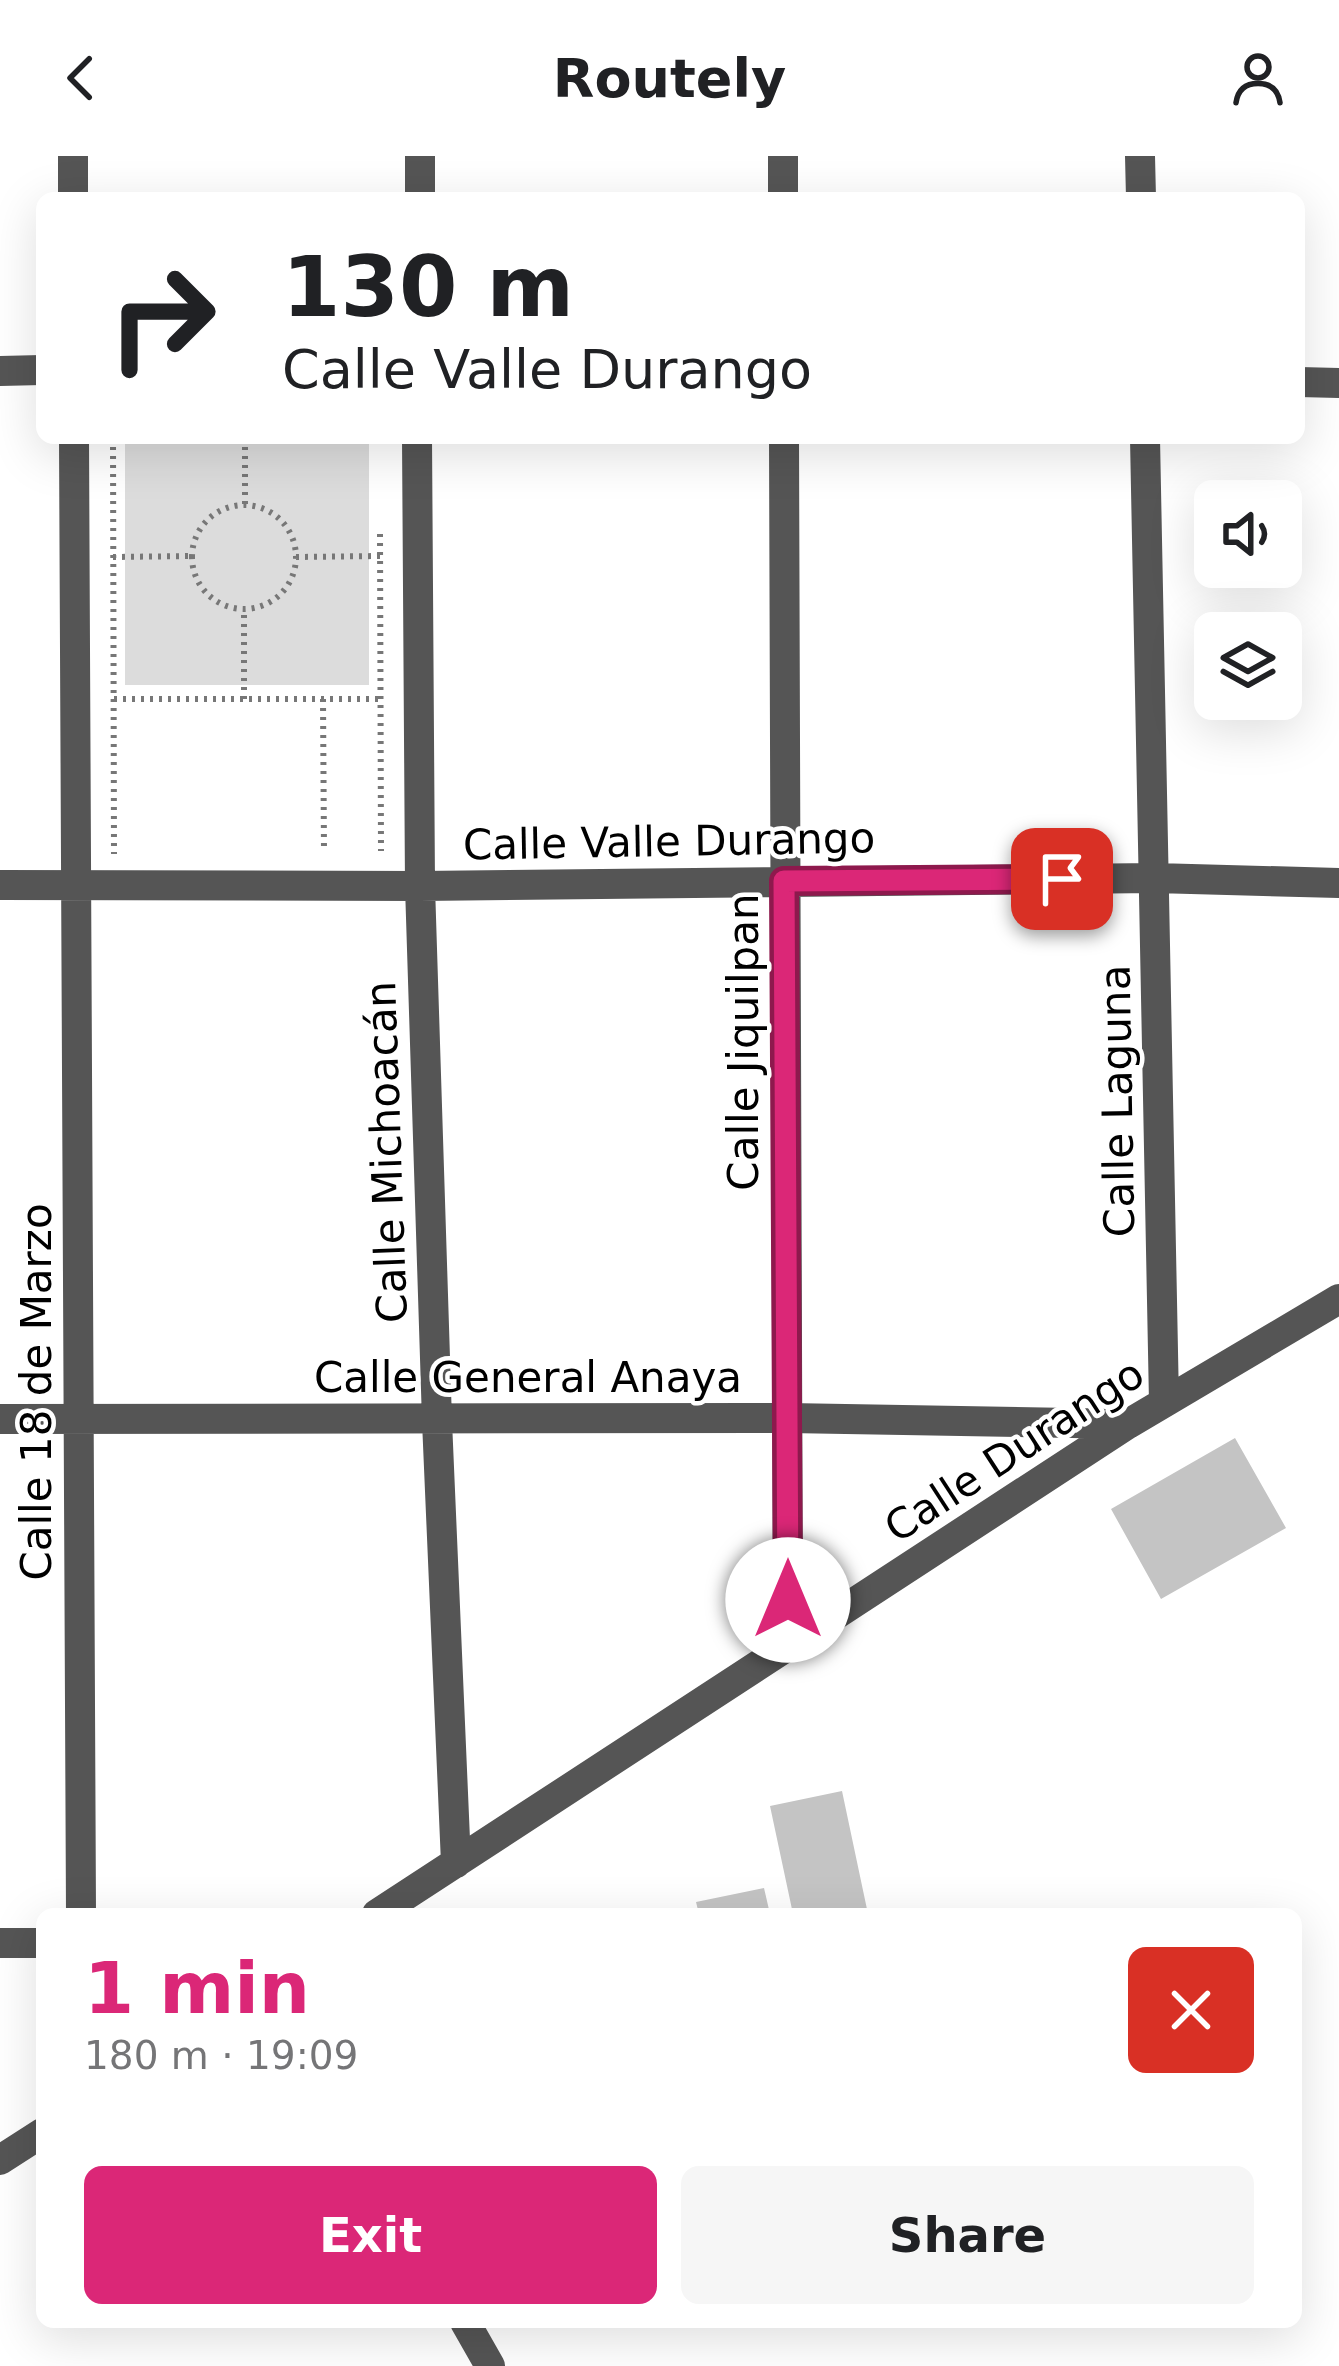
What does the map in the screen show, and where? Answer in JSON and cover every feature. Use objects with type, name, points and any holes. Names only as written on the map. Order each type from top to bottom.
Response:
[{"type":"street","points":[[73,156],[73,192]]},
{"type":"street","points":[[420,156],[420,192]]},
{"type":"street","points":[[783,156],[784,192]]},
{"type":"street","points":[[1140,156],[1141,192]]},
{"type":"street","points":[[0,370],[36,370]]},
{"type":"street","points":[[1305,382],[1339,383]]},
{"type":"street","name":"Calle 18 de Marzo","points":[[74,444],[81,1908]]},
{"type":"street","name":"Calle Michoacán","points":[[417,444],[420,886],[436,1421],[456,1863]]},
{"type":"street","name":"Calle Jiquilpan","points":[[784,444],[788,1646]]},
{"type":"street","name":"Calle Laguna","points":[[1145,444],[1164,1402]]},
{"type":"street","name":"Calle Valle Durango","points":[[0,885],[1155,878],[1339,884]]},
{"type":"street","name":"Calle Durango","points":[[386,1908],[1128,1424],[1339,1299]]},
{"type":"street","name":"Calle General Anaya","points":[[0,1419],[788,1418],[1128,1424]]},
{"type":"street","points":[[0,1943],[36,1943]]},
{"type":"street","points":[[0,2160],[36,2137]]},
{"type":"street","points":[[468,2328],[490,2366]]},
{"type":"path","points":[[113,444],[114,864]]},
{"type":"path","points":[[245,444],[245,504]]},
{"type":"path","points":[[245,504],[276,514],[287,526],[296,557],[286,588],[275,599],[244,609],[228,607],[202,587],[192,556],[202,525],[229,507],[245,504]]},
{"type":"path","points":[[380,533],[380,864]]},
{"type":"path","points":[[113,557],[192,556]]},
{"type":"path","points":[[296,557],[380,556]]},
{"type":"path","points":[[244,609],[244,699]]},
{"type":"path","points":[[113,699],[380,699]]},
{"type":"path","points":[[323,699],[324,864]]},
{"type":"shaded area","points":[[125,444],[369,444],[369,685],[125,685]]},
{"type":"building","points":[[1235,1438],[1286,1528],[1161,1599],[1111,1509]]},
{"type":"building","points":[[842,1791],[867,1908],[792,1908],[770,1806]]},
{"type":"building","points":[[764,1888],[769,1908],[698,1908],[696,1902]]},
{"type":"route","points":[[788,1600],[784,881],[1062,879]]}]
